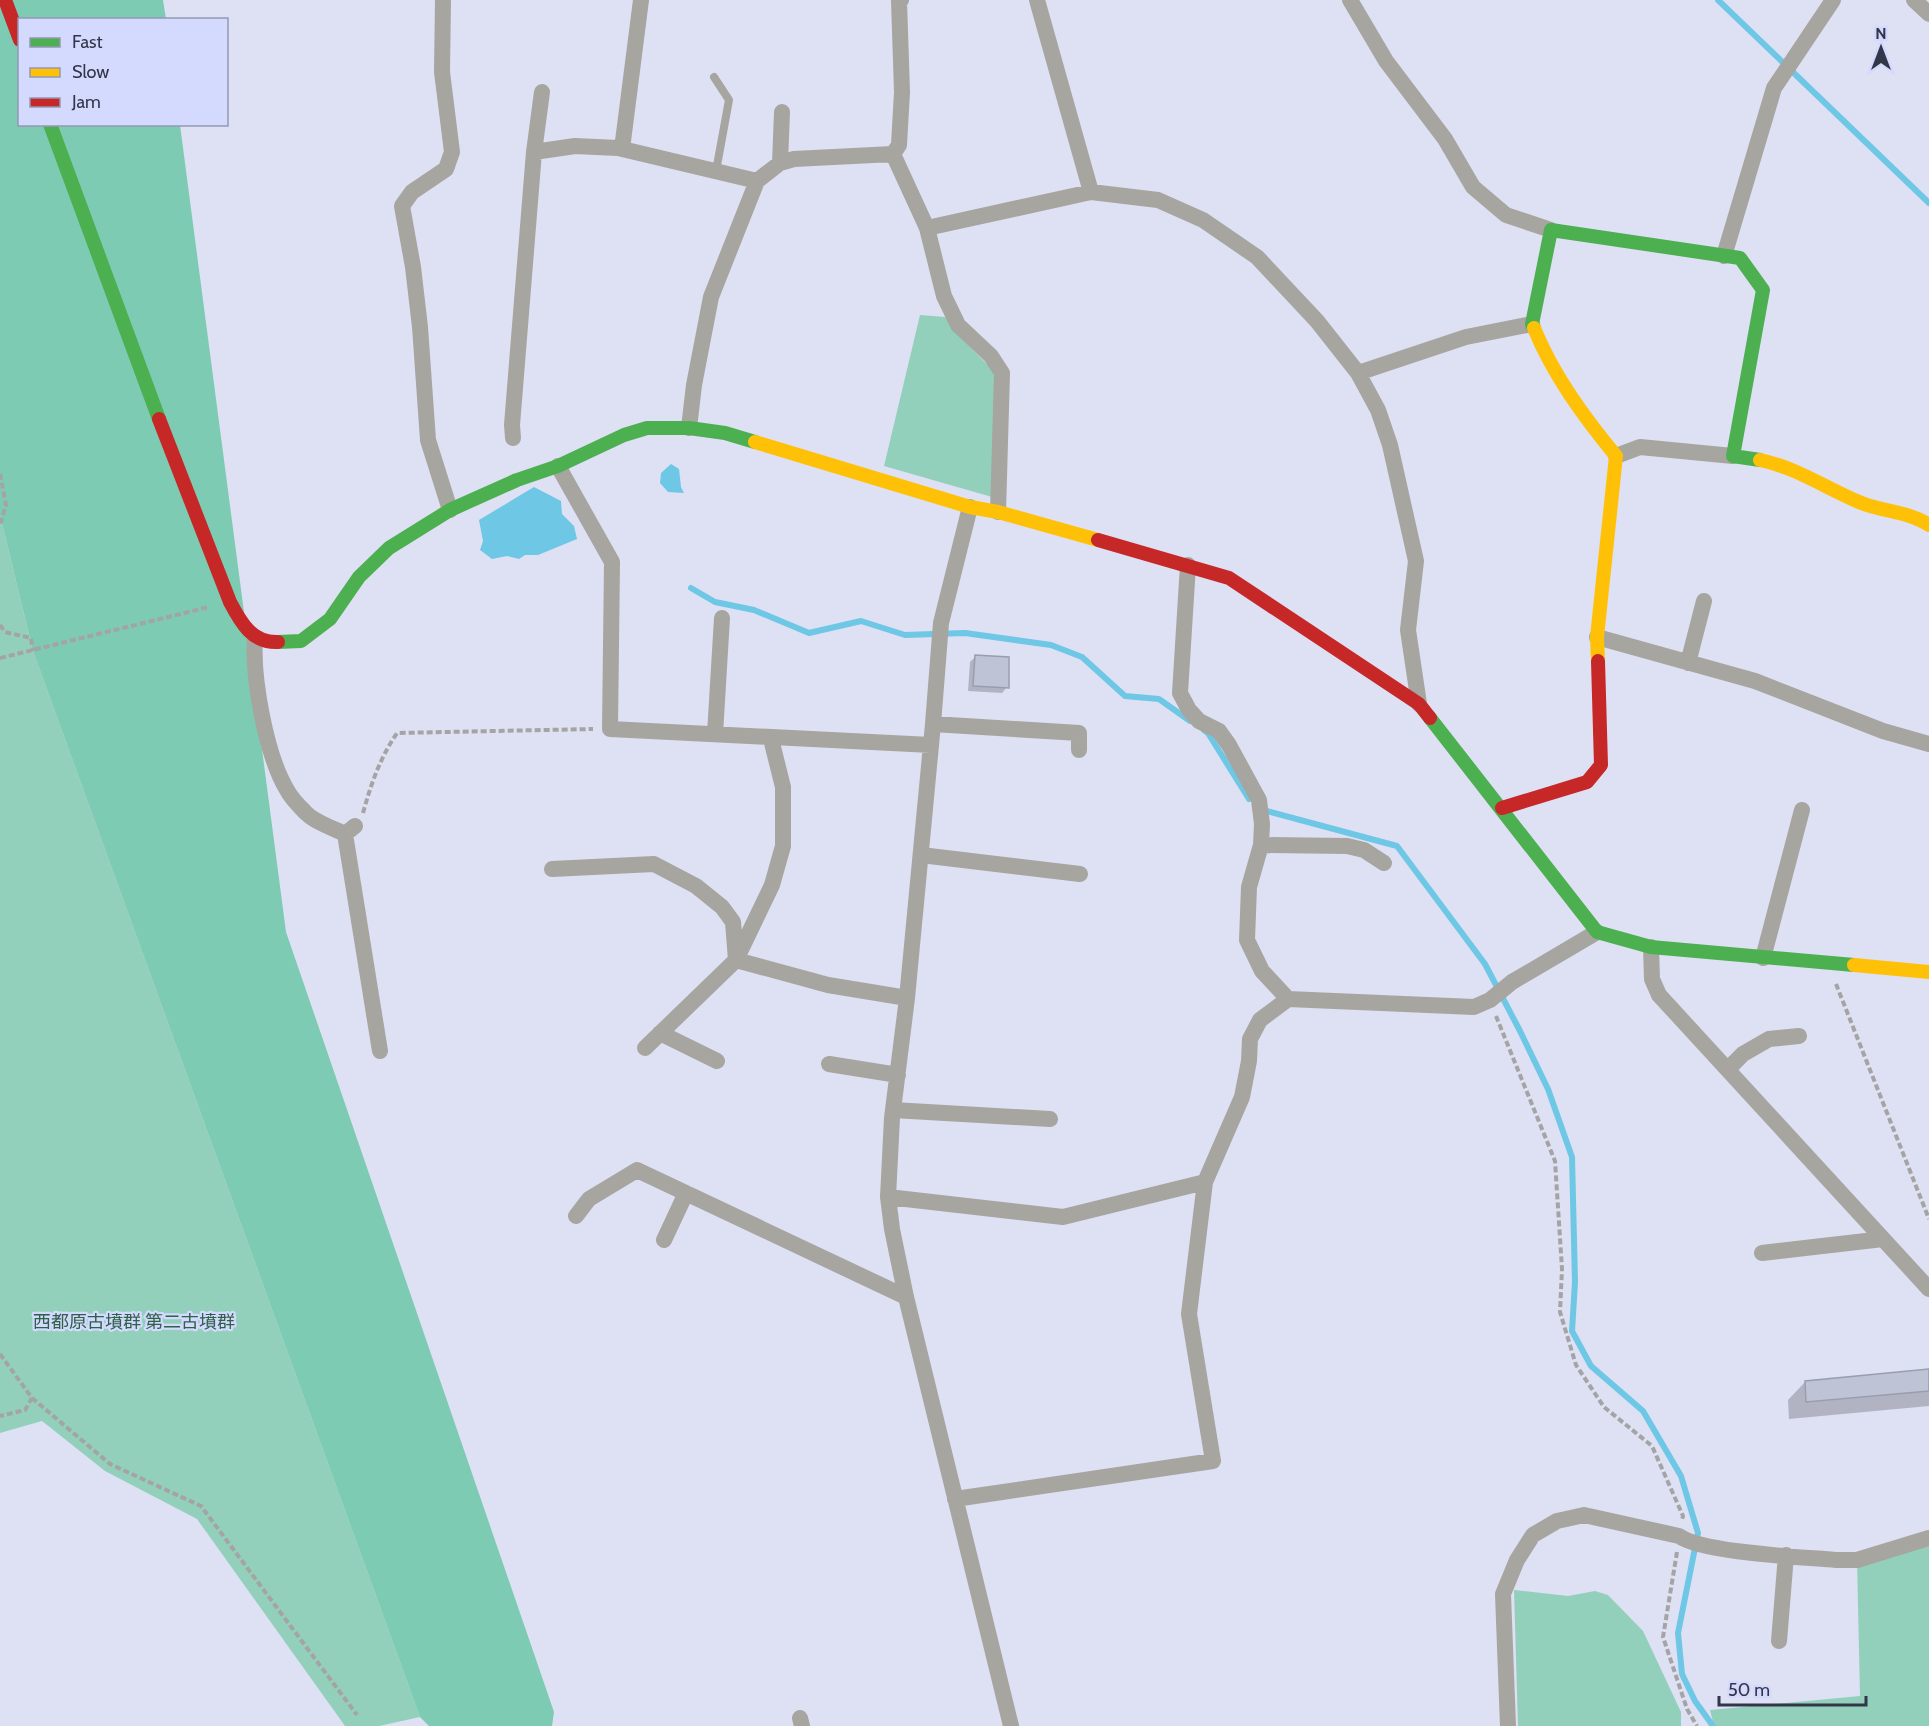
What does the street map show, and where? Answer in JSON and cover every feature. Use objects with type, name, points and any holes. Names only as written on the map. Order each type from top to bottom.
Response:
[{"type":"street","points":[[5,0],[18,35]]},
{"type":"street","points":[[443,0],[442,72],[452,152],[446,169],[412,192],[402,206],[418,307],[428,440],[450,510]]},
{"type":"street","points":[[622,149],[641,0]]},
{"type":"street","points":[[893,154],[899,145],[902,92],[899,1],[901,0]]},
{"type":"street","points":[[1037,0],[1091,192]]},
{"type":"street","points":[[1350,0],[1386,61],[1445,139],[1473,187],[1506,215],[1551,230],[1740,258],[1763,290],[1733,456]]},
{"type":"street","points":[[1724,256],[1774,88],[1833,0]]},
{"type":"street","points":[[1914,0],[1929,14]]},
{"type":"street","points":[[513,438],[512,425],[534,152],[542,92]]},
{"type":"street","points":[[780,163],[782,112]]},
{"type":"street","points":[[51,126],[140,369],[230,602],[241,623],[255,637],[271,642],[301,641],[330,619],[359,577],[388,548],[450,510],[517,480],[558,466],[624,435],[647,428],[689,428],[725,433],[970,507],[998,512],[1229,578],[1419,704],[1597,933],[1651,946],[1929,972]]},
{"type":"street","points":[[534,152],[575,146],[622,149],[757,181]]},
{"type":"street","points":[[689,428],[693,385],[711,297],[757,181],[780,163],[794,159],[893,154]]},
{"type":"street","points":[[893,154],[927,228],[944,296],[958,325],[991,356],[1002,373],[998,512]]},
{"type":"street","points":[[927,228],[1091,192],[1158,200],[1203,220],[1257,257],[1317,321],[1358,373],[1378,410],[1390,445],[1416,561],[1408,630],[1419,704]]},
{"type":"street","points":[[1502,808],[1587,782],[1601,765],[1597,638],[1616,456],[1598,434],[1545,356],[1532,324],[1551,230]]},
{"type":"street","points":[[1358,373],[1466,337],[1532,324]]},
{"type":"street","points":[[1616,456],[1640,447],[1763,460],[1861,503],[1918,518],[1929,525]]},
{"type":"street","points":[[558,466],[612,562],[610,729],[771,739],[931,745]]},
{"type":"street","points":[[970,507],[941,623],[907,998],[893,1110],[888,1197],[906,1297],[1011,1726]]},
{"type":"street","points":[[1188,565],[1180,693],[1189,710],[1199,721],[1219,731],[1259,800],[1262,824],[1261,845],[1249,887],[1247,940],[1262,971],[1288,999]]},
{"type":"street","points":[[1688,663],[1704,601]]},
{"type":"street","points":[[715,734],[722,618]]},
{"type":"street","points":[[255,637],[257,691],[272,752],[287,791],[306,814],[350,830],[380,1051]]},
{"type":"street","points":[[1597,638],[1755,681],[1883,731],[1929,744]]},
{"type":"street","points":[[933,724],[1079,733],[1079,750]]},
{"type":"street","points":[[645,1048],[736,960],[772,885],[783,846],[783,787],[771,739]]},
{"type":"street","points":[[1763,958],[1802,810]]},
{"type":"street","points":[[1261,845],[1347,846],[1364,850],[1384,863]]},
{"type":"street","points":[[921,855],[1080,874]]},
{"type":"street","points":[[552,869],[654,864],[696,886],[722,907],[733,922],[736,960]]},
{"type":"street","points":[[955,1499],[1213,1461],[1189,1314],[1205,1182],[1242,1097],[1249,1061],[1250,1039],[1260,1020],[1288,999],[1474,1007],[1597,933]]},
{"type":"street","points":[[1651,946],[1652,980],[1659,995],[1929,1289]]},
{"type":"street","points":[[736,960],[828,985],[907,998]]},
{"type":"street","points":[[660,1033],[717,1061]]},
{"type":"street","points":[[1728,1069],[1743,1054],[1769,1039],[1799,1036]]},
{"type":"street","points":[[829,1064],[898,1075]]},
{"type":"street","points":[[893,1110],[1050,1119]]},
{"type":"street","points":[[576,1216],[589,1199],[637,1170],[906,1297]]},
{"type":"street","points":[[888,1197],[1063,1217],[1205,1182]]},
{"type":"street","points":[[664,1240],[686,1193]]},
{"type":"street","points":[[1762,1253],[1883,1239]]},
{"type":"street","points":[[1508,1726],[1503,1594],[1517,1560],[1533,1535],[1557,1521],[1584,1515],[1707,1546],[1836,1560],[1857,1560],[1929,1538]]},
{"type":"street","points":[[1779,1641],[1786,1555]]},
{"type":"lane","points":[[714,77],[729,100],[716,171]]},
{"type":"path","points":[[0,474],[6,505],[0,525]]},
{"type":"path","points":[[0,658],[230,602]]},
{"type":"path","points":[[0,625],[5,632],[31,638],[33,651]]},
{"type":"path","points":[[350,830],[363,812],[384,752],[397,733],[610,729]]},
{"type":"path","points":[[1828,964],[1929,1219]]},
{"type":"path","points":[[1497,994],[1555,1161],[1562,1269],[1560,1312],[1576,1365],[1604,1407],[1652,1446],[1683,1516],[1682,1538],[1663,1637],[1687,1709],[1697,1726]]},
{"type":"path","points":[[0,1354],[32,1398],[110,1464],[201,1506],[357,1716]]},
{"type":"path","points":[[0,1416],[25,1410],[32,1398]]},
{"type":"green space","points":[[0,0],[163,0],[166,18],[18,18],[18,126],[180,126],[286,932],[554,1712],[552,1726],[429,1726],[420,1717],[33,651],[0,515]]},
{"type":"green space","points":[[920,315],[945,317],[956,333],[996,373],[992,497],[884,466]]},
{"type":"green space","name":"西都原古墳群 第二古墳群","points":[[0,515],[33,651],[420,1717],[379,1726],[345,1726],[197,1519],[105,1471],[42,1421],[0,1433]]},
{"type":"green space","points":[[1929,1542],[1929,1726],[1714,1726],[1710,1710],[1860,1696],[1857,1560]]},
{"type":"green space","points":[[1514,1590],[1568,1596],[1595,1591],[1608,1595],[1643,1631],[1681,1712],[1681,1726],[1518,1726]]},
{"type":"water","points":[[671,464],[679,469],[684,493],[668,492],[660,483],[661,473]]},
{"type":"water","points":[[534,487],[561,501],[562,514],[574,526],[577,539],[538,555],[525,555],[519,559],[507,556],[492,559],[480,550],[483,541],[479,520]]},
{"type":"building","points":[[975,655],[1009,657],[1009,688],[973,686]]},
{"type":"building","points":[[1929,1369],[1929,1391],[1806,1402],[1805,1381]]},
{"type":"waterway","points":[[1718,0],[1929,203]]},
{"type":"waterway","points":[[691,588],[715,602],[754,610],[809,633],[861,621],[905,635],[965,633],[1051,645],[1082,657],[1125,696],[1159,699],[1190,721]]},
{"type":"waterway","points":[[1204,730],[1249,799]]},
{"type":"waterway","points":[[1263,810],[1397,846],[1485,964],[1520,1031],[1548,1089],[1572,1157],[1575,1282],[1572,1331],[1591,1366],[1643,1411],[1681,1476],[1698,1533],[1678,1633],[1682,1674],[1695,1701],[1713,1726]]},
{"type":"traffic: fast","points":[[51,126],[159,419]]},
{"type":"traffic: fast","points":[[1534,328],[1532,324],[1551,230],[1740,258],[1763,290],[1733,456],[1760,460]]},
{"type":"traffic: fast","points":[[278,642],[301,641],[330,619],[359,577],[389,548],[450,510],[517,480],[558,466],[624,435],[647,428],[689,428],[725,433],[755,442]]},
{"type":"traffic: fast","points":[[1430,718],[1597,932],[1651,947],[1854,965]]},
{"type":"traffic: slow","points":[[1534,328],[1550,362],[1570,395],[1616,456],[1597,637],[1598,661]]},
{"type":"traffic: slow","points":[[755,442],[970,507],[998,512],[1098,540]]},
{"type":"traffic: slow","points":[[1760,460],[1798,473],[1859,502],[1904,514],[1929,525]]},
{"type":"traffic: slow","points":[[1854,965],[1929,972]]},
{"type":"traffic: jam","points":[[5,0],[18,35]]},
{"type":"traffic: jam","points":[[159,419],[234,610],[254,635],[261,639],[278,642]]},
{"type":"traffic: jam","points":[[1098,540],[1229,578],[1419,704],[1430,718]]},
{"type":"traffic: jam","points":[[1502,808],[1587,782],[1601,765],[1598,661]]}]
